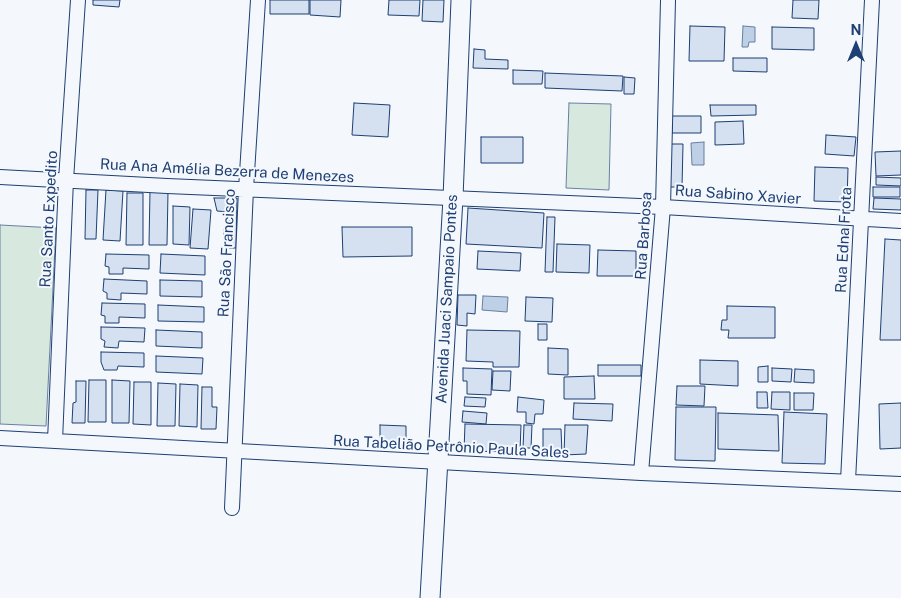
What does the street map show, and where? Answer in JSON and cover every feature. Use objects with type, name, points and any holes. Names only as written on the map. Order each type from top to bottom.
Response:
[{"type":"main road","name":"Avenida Juaci Sampaio Pontes","points":[[430,598],[453,198],[461,0]]},
{"type":"street","name":"Rua Santo Expedito","points":[[55,441],[66,180],[78,0]]},
{"type":"street","name":"Rua São Francisco","points":[[232,508],[246,189],[258,0]]},
{"type":"street","name":"Rua Barbosa","points":[[642,474],[663,207],[668,0]]},
{"type":"street","name":"Rua Edna Frota","points":[[848,481],[872,0]]},
{"type":"street","name":"Rua Ana Amélia Bezerra de Menezes","points":[[0,177],[453,198]]},
{"type":"street","name":"Rua Sabino Xavier","points":[[453,198],[663,207],[901,221]]},
{"type":"street","name":"Rua Tabelião Petrônio Paula Sales","points":[[0,438],[642,474],[901,484]]},
{"type":"shaded area","points":[[569,103],[611,104],[609,190],[566,188]]},
{"type":"shaded area","points":[[0,225],[56,228],[46,426],[0,424]]},
{"type":"water","points":[[743,26],[755,27],[755,42],[749,42],[748,47],[742,47]]},
{"type":"water","points":[[704,142],[704,165],[692,165],[691,143]]},
{"type":"water","points":[[483,296],[508,297],[507,312],[482,310]]},
{"type":"building","points":[[93,0],[120,0],[119,7],[93,5]]},
{"type":"building","points":[[270,0],[309,0],[309,14],[270,14]]},
{"type":"building","points":[[310,0],[341,0],[340,17],[310,15]]},
{"type":"building","points":[[389,0],[420,0],[419,16],[388,15]]},
{"type":"building","points":[[423,0],[444,0],[443,22],[422,21]]},
{"type":"building","points":[[793,0],[819,0],[818,19],[792,18]]},
{"type":"building","points":[[690,26],[725,27],[724,61],[689,61]]},
{"type":"building","points":[[772,27],[814,28],[814,50],[772,49]]},
{"type":"building","points":[[474,49],[485,50],[485,59],[508,60],[508,69],[473,68]]},
{"type":"building","points":[[733,58],[767,58],[767,72],[733,71]]},
{"type":"building","points":[[513,70],[543,71],[542,84],[513,84]]},
{"type":"building","points":[[545,73],[623,76],[622,91],[545,88]]},
{"type":"building","points":[[624,77],[635,78],[634,94],[624,94]]},
{"type":"building","points":[[354,103],[390,105],[388,137],[352,135]]},
{"type":"building","points":[[710,105],[756,105],[756,115],[711,116]]},
{"type":"building","points":[[672,116],[701,116],[701,133],[672,133]]},
{"type":"building","points":[[743,121],[744,144],[715,145],[715,122]]},
{"type":"building","points":[[826,135],[856,137],[854,156],[825,154]]},
{"type":"building","points":[[481,137],[523,137],[523,163],[481,163]]},
{"type":"building","points":[[671,144],[683,144],[682,187],[670,187]]},
{"type":"building","points":[[901,151],[901,175],[876,176],[875,152]]},
{"type":"building","points":[[815,167],[848,168],[847,202],[814,201]]},
{"type":"building","points":[[876,177],[901,178],[901,186],[876,185]]},
{"type":"building","points":[[873,187],[900,187],[900,197],[873,197]]},
{"type":"building","points":[[86,190],[98,190],[96,239],[85,239]]},
{"type":"building","points":[[106,190],[123,191],[120,241],[103,240]]},
{"type":"building","points":[[150,191],[168,192],[167,245],[149,245]]},
{"type":"building","points":[[127,193],[143,193],[143,245],[126,245]]},
{"type":"building","points":[[214,198],[237,198],[236,248],[224,248],[224,229],[229,226],[229,212],[217,211]]},
{"type":"building","points":[[874,198],[901,199],[901,210],[873,209]]},
{"type":"building","points":[[173,206],[190,207],[189,245],[173,244]]},
{"type":"building","points":[[468,208],[544,213],[542,248],[466,244]]},
{"type":"building","points":[[193,209],[211,210],[208,249],[190,248]]},
{"type":"building","points":[[547,217],[555,217],[553,272],[545,272]]},
{"type":"building","points":[[342,227],[412,227],[412,256],[343,257]]},
{"type":"building","points":[[885,239],[901,240],[901,340],[880,340]]},
{"type":"building","points":[[557,244],[590,245],[589,273],[556,272]]},
{"type":"building","points":[[598,250],[636,251],[636,276],[597,276]]},
{"type":"building","points":[[478,251],[521,253],[520,271],[477,269]]},
{"type":"building","points":[[106,254],[149,255],[149,269],[123,268],[123,274],[109,274],[109,267],[105,266]]},
{"type":"building","points":[[161,254],[205,256],[205,275],[160,273]]},
{"type":"building","points":[[104,279],[147,281],[147,294],[121,293],[121,300],[107,299],[107,293],[103,291]]},
{"type":"building","points":[[160,280],[202,281],[202,297],[160,296]]},
{"type":"building","points":[[458,295],[476,295],[475,314],[467,313],[467,326],[457,325]]},
{"type":"building","points":[[526,297],[553,298],[552,322],[525,321]]},
{"type":"building","points":[[102,303],[145,304],[145,318],[119,317],[119,323],[105,323],[105,316],[101,315]]},
{"type":"building","points":[[158,305],[204,307],[204,322],[158,321]]},
{"type":"building","points":[[727,306],[775,307],[775,338],[728,338],[729,330],[721,330],[722,320],[727,320]]},
{"type":"building","points":[[538,324],[547,324],[547,340],[538,340]]},
{"type":"building","points":[[101,327],[145,328],[144,342],[119,341],[118,348],[104,347],[105,341],[101,339]]},
{"type":"building","points":[[156,330],[202,332],[202,348],[156,346]]},
{"type":"building","points":[[467,330],[520,331],[519,367],[493,367],[493,362],[466,361]]},
{"type":"building","points":[[548,348],[568,349],[568,375],[548,374]]},
{"type":"building","points":[[101,352],[144,353],[144,367],[118,366],[117,370],[104,370],[101,362]]},
{"type":"building","points":[[156,356],[203,358],[202,374],[156,372]]},
{"type":"building","points":[[700,360],[738,361],[738,386],[700,384]]},
{"type":"building","points":[[598,365],[641,365],[641,376],[598,376]]},
{"type":"building","points":[[768,366],[768,382],[758,382],[758,367]]},
{"type":"building","points":[[463,368],[492,369],[491,395],[467,394],[467,381],[463,381]]},
{"type":"building","points":[[772,368],[792,369],[791,382],[772,381]]},
{"type":"building","points":[[795,369],[814,370],[814,383],[794,382]]},
{"type":"building","points":[[493,371],[511,371],[510,391],[492,390]]},
{"type":"building","points":[[594,376],[595,399],[564,399],[564,377]]},
{"type":"building","points":[[89,380],[106,380],[106,422],[88,422]]},
{"type":"building","points":[[112,380],[130,381],[129,423],[112,423]]},
{"type":"building","points":[[76,381],[86,381],[85,423],[72,423],[73,403],[76,402]]},
{"type":"building","points":[[134,382],[151,382],[151,425],[133,424]]},
{"type":"building","points":[[158,383],[176,384],[175,426],[157,426]]},
{"type":"building","points":[[180,384],[198,385],[197,427],[179,426]]},
{"type":"building","points":[[677,386],[705,386],[704,406],[676,405]]},
{"type":"building","points":[[202,387],[212,387],[212,407],[217,407],[216,429],[201,429]]},
{"type":"building","points":[[757,392],[767,392],[768,408],[757,408]]},
{"type":"building","points":[[772,392],[790,392],[790,410],[771,409]]},
{"type":"building","points":[[794,393],[814,393],[813,410],[794,410]]},
{"type":"building","points":[[465,397],[486,398],[485,407],[464,406]]},
{"type":"building","points":[[518,397],[544,400],[543,414],[535,414],[534,424],[526,423],[526,412],[517,412]]},
{"type":"building","points":[[574,403],[613,404],[612,421],[573,419]]},
{"type":"building","points":[[901,403],[901,448],[880,449],[879,404]]},
{"type":"building","points":[[676,407],[716,407],[715,461],[675,460]]},
{"type":"building","points":[[463,411],[487,413],[486,424],[462,422]]},
{"type":"building","points":[[784,412],[827,414],[825,464],[782,463]]},
{"type":"building","points":[[718,413],[778,415],[779,451],[718,449]]},
{"type":"building","points":[[465,424],[521,425],[520,452],[464,451]]},
{"type":"building","points":[[380,425],[406,426],[406,443],[380,443]]},
{"type":"building","points":[[524,425],[532,425],[531,448],[523,448]]},
{"type":"building","points":[[565,425],[588,425],[586,454],[564,455]]},
{"type":"building","points":[[543,429],[561,429],[562,454],[543,454]]}]
